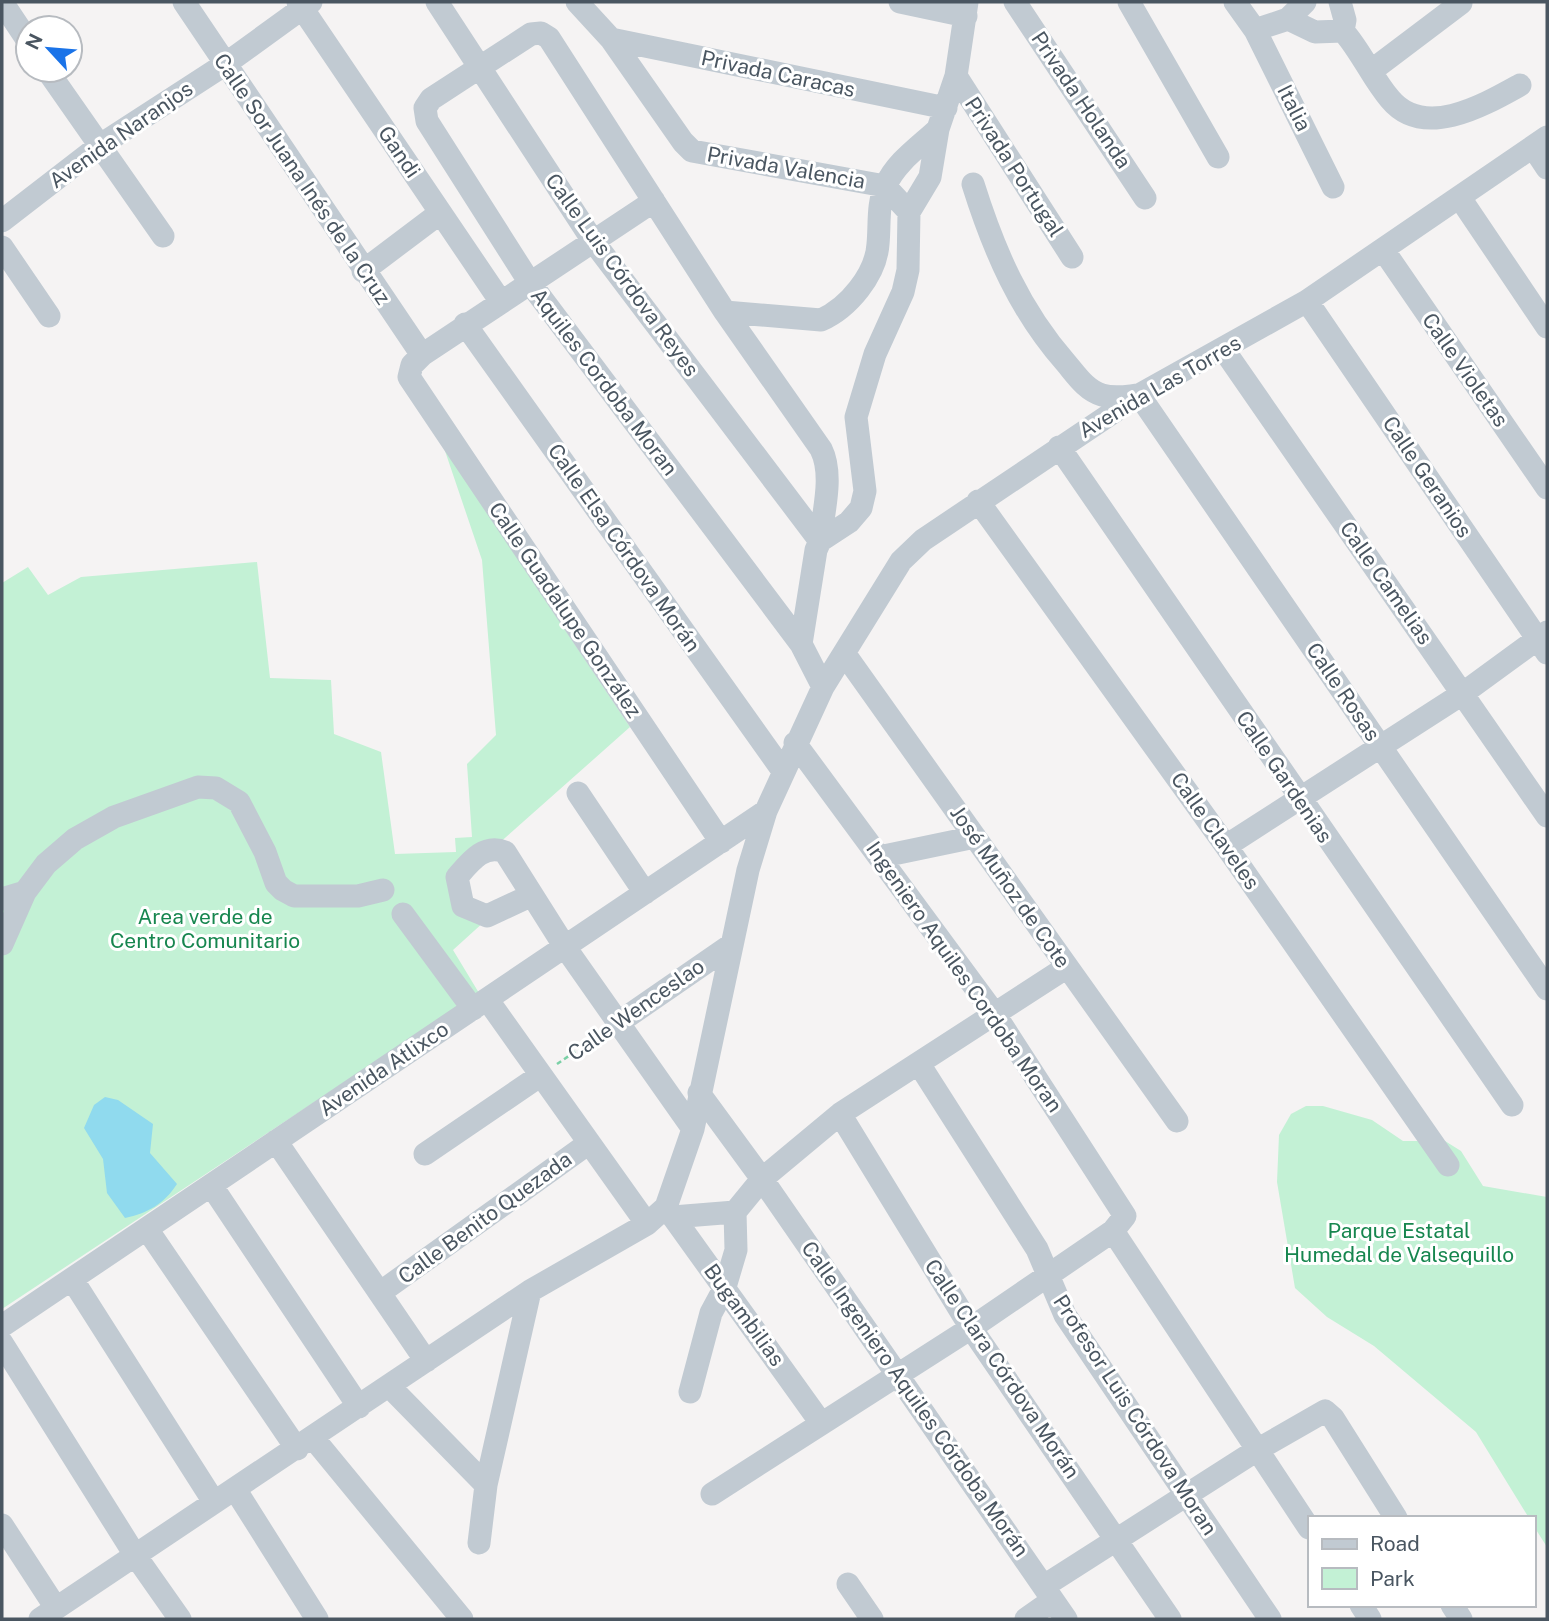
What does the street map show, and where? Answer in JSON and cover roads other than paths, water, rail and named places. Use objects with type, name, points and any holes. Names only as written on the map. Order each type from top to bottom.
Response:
[{"type":"street","points":[[2,2],[14,20]]},
{"type":"street","name":"Calle Sor Juana Inés de la Cruz","points":[[184,2],[422,355]]},
{"type":"street","name":"Calle Luis Córdova Reyes","points":[[437,2],[593,241],[820,541]]},
{"type":"street","points":[[577,2],[611,39]]},
{"type":"street","points":[[820,541],[849,522],[861,508],[865,491],[856,417],[875,354],[903,292],[908,270],[909,212],[930,177],[942,119],[956,76],[966,9],[900,2]]},
{"type":"street","name":"Privada Holanda","points":[[1016,2],[1145,198]]},
{"type":"street","points":[[1129,2],[1218,157]]},
{"type":"street","name":"Italia","points":[[1235,2],[1255,30],[1333,187]]},
{"type":"street","points":[[1255,30],[1288,19],[1305,2]]},
{"type":"street","points":[[1340,2],[1345,20],[1343,31],[1390,99],[1402,110],[1418,116],[1435,117],[1471,110],[1520,85]]},
{"type":"street","points":[[1371,71],[1461,3]]},
{"type":"street","name":"Avenida Naranjos","points":[[2,221],[99,146],[224,65],[303,4]]},
{"type":"street","name":"Gandi","points":[[303,4],[501,302]]},
{"type":"street","points":[[1288,19],[1315,32],[1343,31]]},
{"type":"street","points":[[479,68],[531,34],[541,33],[550,38],[725,312],[827,460],[820,541],[801,644]]},
{"type":"street","name":"Privada Caracas","points":[[611,39],[942,119]]},
{"type":"street","name":"Privada Valencia","points":[[611,39],[683,142],[692,150],[885,186],[909,212]]},
{"type":"street","name":"Aquiles Cordoba Moran","points":[[479,68],[431,99],[425,108],[427,121],[530,283],[801,644],[823,687]]},
{"type":"street","name":"Privada Portugal","points":[[956,76],[1072,257]]},
{"type":"street","points":[[57,84],[163,236]]},
{"type":"street","points":[[725,312],[821,320],[835,314],[864,281],[873,265],[878,247],[879,208],[885,186],[895,169],[942,119]]},
{"type":"street","points":[[1540,142],[1547,168]]},
{"type":"street","name":"Avenida Las Torres","points":[[669,1212],[693,1129],[748,870],[766,811],[823,687],[901,561],[923,540],[1059,447],[1139,395],[1224,350],[1307,301],[1384,251],[1540,142]]},
{"type":"street","points":[[972,184],[987,228],[1030,319],[1040,334],[1088,388],[1114,398],[1139,395]]},
{"type":"street","points":[[1460,198],[1547,327]]},
{"type":"street","points":[[422,355],[654,201]]},
{"type":"street","points":[[363,271],[440,213]]},
{"type":"street","points":[[2,247],[49,316]]},
{"type":"street","name":"Calle Violetas","points":[[1384,251],[1547,488]]},
{"type":"street","name":"Calle Geranios","points":[[1307,301],[1544,641]]},
{"type":"street","name":"Calle Elsa Córdova Morán","points":[[466,324],[783,771]]},
{"type":"street","name":"Calle Camelias","points":[[1224,350],[1547,816]]},
{"type":"street","name":"Calle Guadalupe González","points":[[422,355],[412,365],[409,377],[721,842]]},
{"type":"street","name":"Calle Rosas","points":[[1139,395],[1547,989]]},
{"type":"street","name":"Calle Gardenias","points":[[1059,447],[1512,1105]]},
{"type":"street","name":"Calle Claveles","points":[[978,501],[1226,846],[1448,1165]]},
{"type":"street","points":[[1226,846],[1544,641]]},
{"type":"street","name":"José Muñoz de Cote","points":[[844,653],[1177,1121]]},
{"type":"street","name":"Ingeniero Aquiles Cordoba Moran","points":[[795,743],[994,1013],[1257,1450],[1308,1526]]},
{"type":"street","points":[[2,944],[25,892],[46,864],[75,839],[114,817],[198,787],[216,788],[239,802],[265,852],[276,883],[283,890],[294,896],[358,896],[383,890]]},
{"type":"street","points":[[578,793],[645,893]]},
{"type":"street","name":"Avenida Atlixco","points":[[2,1326],[766,811]]},
{"type":"street","points":[[879,857],[975,837]]},
{"type":"street","points":[[2,899],[25,892]]},
{"type":"street","points":[[532,895],[565,947],[693,1129]]},
{"type":"street","points":[[404,914],[541,1075],[647,1224]]},
{"type":"street","name":"Calle Wenceslao","points":[[618,1023],[731,945]]},
{"type":"street","points":[[690,1392],[711,1313],[725,1287],[736,1250],[735,1212],[762,1179],[840,1114],[1067,967]]},
{"type":"street","name":"Profesor Luis Córdova Moran","points":[[919,1064],[1037,1249],[1065,1315],[1270,1619]]},
{"type":"street","points":[[425,1154],[541,1075]]},
{"type":"street","name":"Calle Ingeniero Aquiles Córdoba Morán","points":[[699,1093],[899,1375],[1066,1619]]},
{"type":"street","name":"Calle Clara Córdova Morán","points":[[840,1114],[971,1328],[1118,1539],[1170,1619]]},
{"type":"street","points":[[276,1142],[426,1361]]},
{"type":"street","name":"Calle Benito Quezada","points":[[381,1292],[589,1143]]},
{"type":"street","points":[[211,1185],[359,1407]]},
{"type":"street","points":[[2,1525],[48,1614],[530,1291],[669,1212],[735,1212]]},
{"type":"street","name":"Bugambilias","points":[[669,1212],[821,1423]]},
{"type":"street","points":[[712,1494],[971,1328],[1119,1224]]},
{"type":"street","points":[[147,1229],[305,1444],[462,1619]]},
{"type":"street","points":[[72,1279],[214,1502]]},
{"type":"street","points":[[479,1543],[486,1485],[530,1291]]},
{"type":"street","points":[[2,1343],[135,1555],[180,1619]]},
{"type":"street","points":[[390,1387],[486,1485]]},
{"type":"street","points":[[1026,1619],[1048,1593],[1118,1539],[1257,1450],[1325,1411],[1333,1418],[1395,1516]]},
{"type":"street","points":[[235,1489],[317,1619]]},
{"type":"street","points":[[848,1584],[872,1619]]},
{"type":"water","points":[[105,1097],[118,1100],[153,1124],[150,1153],[177,1184],[155,1207],[125,1218],[107,1193],[103,1159],[84,1128],[94,1105]]},
{"type":"park label","name":"Area verde de Centro Comunitario","points":[[205,929]]},
{"type":"park label","name":"Parque Estatal Humedal de Valsequillo","points":[[1399,1243]]}]
